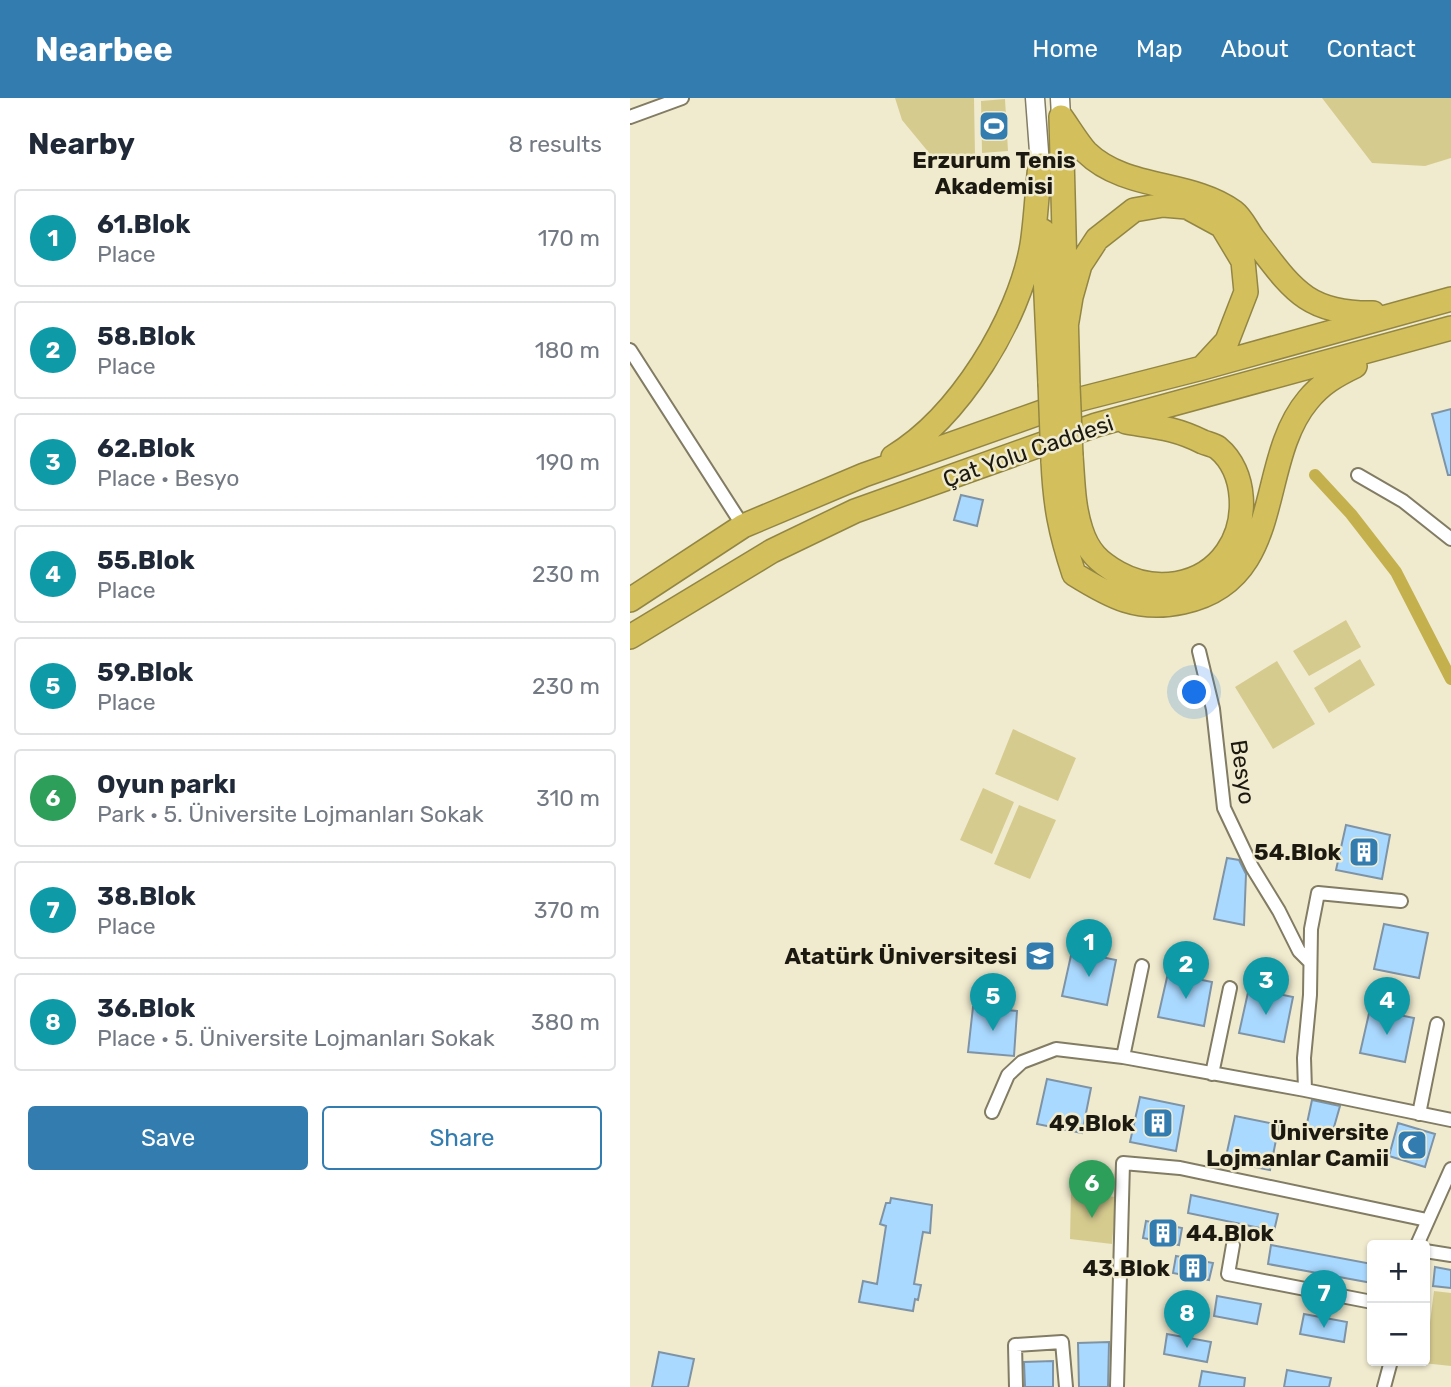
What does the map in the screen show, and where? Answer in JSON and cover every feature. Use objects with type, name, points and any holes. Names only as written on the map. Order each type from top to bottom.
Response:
[{"type":"highway","points":[[1060,107],[1086,151],[1106,167],[1124,175],[1188,191],[1237,214],[1281,276],[1297,292],[1321,307],[1352,314],[1400,313]]},
{"type":"highway","points":[[1060,107],[1065,333]]},
{"type":"highway","points":[[1040,165],[1059,384],[1062,458],[1055,496],[1060,531],[1074,574],[1109,594],[1139,605],[1165,606],[1210,595],[1244,566],[1270,504],[1290,431],[1306,401],[1328,379],[1406,342]]},
{"type":"highway","points":[[864,474],[902,451],[944,415],[986,357],[1020,291],[1032,246],[1040,165]]},
{"type":"highway","points":[[1059,384],[1071,297],[1080,265],[1097,239],[1135,210],[1163,205],[1187,207],[1222,226],[1243,261],[1246,292],[1227,341],[1202,368]]},
{"type":"highway","name":"Çat Yolu Caddesi","points":[[630,600],[743,526],[864,474],[1073,401],[1451,299]]},
{"type":"highway","name":"Çat Yolu Caddesi","points":[[630,637],[772,551],[855,511],[1025,449],[1116,420],[1451,328]]},
{"type":"highway","points":[[1062,458],[1081,530],[1088,547],[1100,563],[1134,582],[1173,586],[1207,572],[1228,551],[1238,526],[1242,498],[1236,472],[1217,448],[1178,430],[1116,420]]},
{"type":"street","points":[[630,117],[682,98]]},
{"type":"street","points":[[1035,98],[1040,165]]},
{"type":"street","points":[[630,350],[743,526]]},
{"type":"street","points":[[1358,475],[1403,501],[1451,539]]},
{"type":"street","name":"Besyo","points":[[1199,651],[1213,709],[1223,808],[1299,951],[1310,962]]},
{"type":"street","points":[[1305,1090],[1304,1058],[1310,995],[1311,929],[1318,893],[1402,901]]},
{"type":"street","points":[[1123,1057],[1142,966]]},
{"type":"street","points":[[1212,1074],[1230,988]]},
{"type":"street","points":[[1419,1114],[1437,1024]]},
{"type":"street","points":[[992,1112],[1008,1075],[1022,1062],[1056,1049],[1123,1057],[1451,1120]]},
{"type":"street","points":[[1117,1387],[1123,1163],[1157,1164],[1199,1171],[1427,1220]]},
{"type":"street","points":[[1419,1240],[1451,1169]]},
{"type":"street","points":[[1233,1245],[1228,1274],[1367,1301]]},
{"type":"street","points":[[1430,1252],[1451,1255]]},
{"type":"street","points":[[1016,1387],[1015,1345],[1062,1342],[1066,1387]]},
{"type":"street","points":[[1384,1387],[1390,1366]]},
{"type":"shaded area","points":[[895,98],[974,98],[975,155],[930,154],[902,120]]},
{"type":"shaded area","points":[[1322,98],[1451,98],[1451,158],[1425,166],[1372,163]]},
{"type":"shaded area","name":"Erzurum Tenis Akademisi","points":[[1005,99],[1008,151],[982,153],[981,101]]},
{"type":"shaded area","points":[[1346,620],[1361,647],[1309,676],[1293,651]]},
{"type":"shaded area","points":[[1360,659],[1375,685],[1329,713],[1314,688]]},
{"type":"shaded area","points":[[1277,661],[1315,724],[1273,749],[1235,687]]},
{"type":"shaded area","points":[[1013,729],[1076,758],[1058,801],[995,774]]},
{"type":"shaded area","points":[[983,788],[1014,802],[992,854],[960,840]]},
{"type":"shaded area","points":[[1019,805],[1056,820],[1030,879],[994,864]]},
{"type":"shaded area","points":[[1071,1192],[1116,1197],[1112,1244],[1070,1239]]},
{"type":"shaded area","points":[[1434,1291],[1451,1293],[1451,1366],[1430,1364],[1430,1322]]},
{"type":"building","points":[[1451,409],[1451,475],[1448,475],[1432,414]]},
{"type":"building","points":[[961,495],[983,500],[977,526],[954,520]]},
{"type":"building","name":"54.Blok","points":[[1346,825],[1390,835],[1382,879],[1336,870]]},
{"type":"building","points":[[1227,858],[1239,860],[1246,874],[1244,925],[1214,919]]},
{"type":"building","points":[[1384,924],[1428,933],[1419,978],[1374,969]]},
{"type":"building","points":[[1072,951],[1116,960],[1107,1005],[1062,996]]},
{"type":"building","points":[[1168,973],[1212,982],[1204,1026],[1158,1017]]},
{"type":"building","points":[[1249,988],[1293,997],[1284,1042],[1239,1033]]},
{"type":"building","points":[[973,1007],[1017,1011],[1014,1056],[968,1052]]},
{"type":"building","points":[[1370,1009],[1414,1018],[1405,1062],[1360,1053]]},
{"type":"building","points":[[1047,1079],[1091,1088],[1082,1133],[1037,1124]]},
{"type":"building","name":"49.Blok","points":[[1140,1097],[1184,1106],[1176,1151],[1130,1142]]},
{"type":"building","points":[[1312,1100],[1340,1106],[1332,1134],[1306,1128]]},
{"type":"building","points":[[1235,1116],[1279,1125],[1270,1170],[1225,1161]]},
{"type":"building","name":"Üniversite Lojmanlar Camii","points":[[1398,1123],[1435,1134],[1425,1167],[1389,1156]]},
{"type":"building","points":[[1191,1195],[1278,1214],[1274,1231],[1188,1213]]},
{"type":"building","points":[[891,1198],[932,1205],[930,1233],[923,1232],[914,1284],[921,1285],[913,1311],[859,1302],[863,1281],[877,1284],[886,1226],[880,1224],[886,1203],[890,1203]]},
{"type":"building","name":"44.Blok","points":[[1146,1221],[1182,1228],[1179,1245],[1143,1238]]},
{"type":"building","points":[[1271,1245],[1367,1263],[1367,1282],[1268,1264]]},
{"type":"building","name":"43.Blok","points":[[1176,1256],[1213,1263],[1209,1280],[1173,1273]]},
{"type":"building","points":[[1435,1267],[1451,1270],[1451,1288],[1433,1286]]},
{"type":"building","points":[[1217,1296],[1261,1304],[1257,1324],[1214,1316]]},
{"type":"building","points":[[1304,1314],[1347,1322],[1344,1342],[1300,1334]]},
{"type":"building","points":[[1167,1334],[1211,1342],[1207,1362],[1164,1354]]},
{"type":"building","points":[[1109,1342],[1108,1387],[1079,1387],[1078,1343]]},
{"type":"building","points":[[659,1352],[694,1359],[688,1387],[652,1387]]},
{"type":"building","points":[[1053,1361],[1053,1387],[1025,1387],[1024,1362]]},
{"type":"building","points":[[1287,1370],[1331,1378],[1329,1387],[1284,1387]]},
{"type":"building","points":[[1202,1371],[1245,1378],[1244,1387],[1199,1387]]},
{"type":"waterway","points":[[1315,475],[1351,514],[1396,572],[1451,679]]},
{"type":"place","name":"Erzurum Tenis Akademisi","points":[[994,126]]},
{"type":"place","name":"54.Blok","points":[[1364,852]]},
{"type":"place","name":"Atatürk Üniversitesi","points":[[1040,956]]},
{"type":"place","name":"61.Blok","points":[[1089,977]]},
{"type":"place","name":"58.Blok","points":[[1186,999]]},
{"type":"place","name":"62.Blok","points":[[1266,1015]]},
{"type":"place","name":"59.Blok","points":[[993,1031]]},
{"type":"place","name":"55.Blok","points":[[1387,1035]]},
{"type":"place","name":"49.Blok","points":[[1158,1123]]},
{"type":"place","name":"Üniversite Lojmanlar Camii","points":[[1412,1145]]},
{"type":"place","name":"Oyun parkı","points":[[1092,1218]]},
{"type":"place","name":"44.Blok","points":[[1163,1233]]},
{"type":"place","name":"43.Blok","points":[[1193,1268]]},
{"type":"place","name":"38.Blok","points":[[1324,1328]]},
{"type":"place","name":"36.Blok","points":[[1187,1348]]}]
